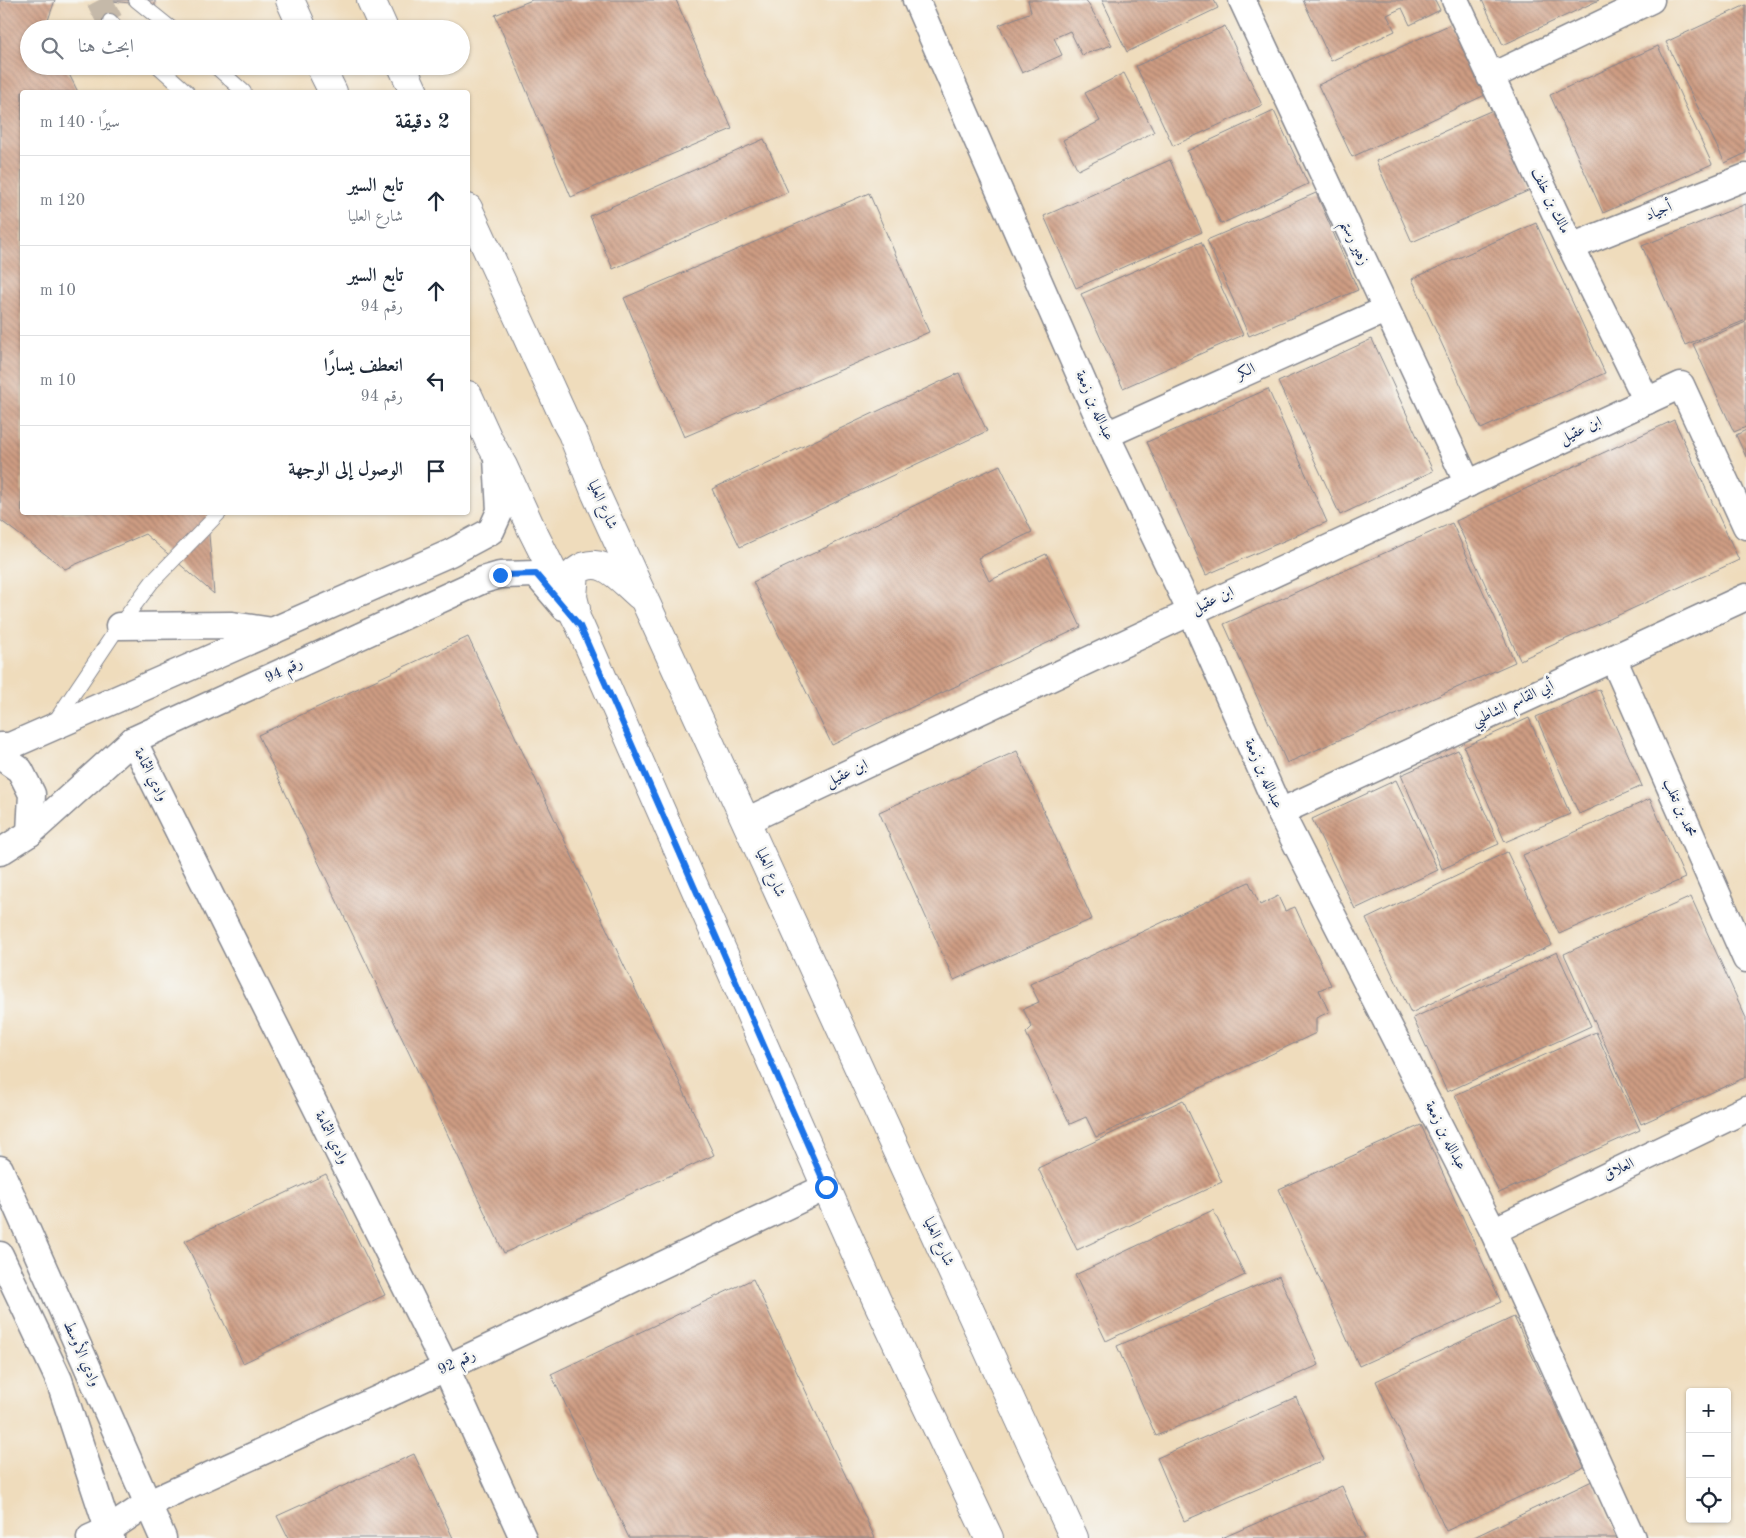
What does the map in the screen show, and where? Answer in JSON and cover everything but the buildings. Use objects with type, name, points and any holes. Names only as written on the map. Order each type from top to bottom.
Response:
[{"type":"main road","points":[[290,0],[299,20]]},
{"type":"main road","points":[[371,0],[380,20]]},
{"type":"main road","points":[[324,75],[331,90]]},
{"type":"main road","points":[[406,75],[413,90]]},
{"type":"main road","name":"شارع العليا","points":[[470,212],[572,434],[596,494],[1074,1538]]},
{"type":"main road","points":[[470,399],[580,626],[877,1301],[989,1538]]},
{"type":"main road","points":[[580,626],[573,597],[575,572],[582,567],[598,564],[611,570],[645,601]]},
{"type":"street","name":"عبدالله بن زمعة","points":[[916,0],[1106,435],[1191,612],[1280,812],[1493,1231],[1632,1538]]},
{"type":"street","name":"زهير رستم","points":[[1242,0],[1385,310],[1468,484]]},
{"type":"street","name":"مالك بن خلف","points":[[1455,0],[1571,247],[1647,401]]},
{"type":"street","points":[[1490,77],[1651,0]]},
{"type":"street","name":"أجياد","points":[[1571,247],[1746,176]]},
{"type":"street","name":"الكر","points":[[1106,435],[1385,310]]},
{"type":"street","name":"ابن عقيل","points":[[746,821],[1191,612],[1682,385],[1746,526]]},
{"type":"street","points":[[0,746],[10,746],[50,729],[450,554],[491,531],[500,511],[497,458]]},
{"type":"street","name":"رقم 94","points":[[0,852],[30,833],[133,740],[483,580],[500,575],[536,574],[580,626]]},
{"type":"street","name":"أبي القاسم الشاطبي","points":[[1280,812],[1746,597]]},
{"type":"street","points":[[119,626],[232,625],[274,631]]},
{"type":"street","name":"محمد بن تغلب","points":[[1613,658],[1746,959]]},
{"type":"street","name":"وادي الثمامة","points":[[133,740],[446,1368],[523,1538]]},
{"type":"street","points":[[0,756],[20,770],[32,794],[30,833]]},
{"type":"street","name":"العلاق","points":[[1493,1231],[1746,1109]]},
{"type":"street","name":"وادي الأوسط","points":[[0,1169],[163,1538]]},
{"type":"street","name":"رقم 92","points":[[103,1536],[147,1504],[446,1368],[826,1187]]},
{"type":"street","name":"وادي الأوسط","points":[[0,1255],[59,1380],[90,1470],[103,1536]]},
{"type":"lane","points":[[136,0],[161,20]]},
{"type":"lane","points":[[168,75],[185,90]]},
{"type":"lane","points":[[225,75],[242,90]]},
{"type":"lane","points":[[50,729],[119,626],[152,582],[217,515]]},
{"type":"tunnel","points":[[99,0],[109,20]]},
{"type":"route","points":[[500,575],[536,574],[580,626],[826,1187]]}]
